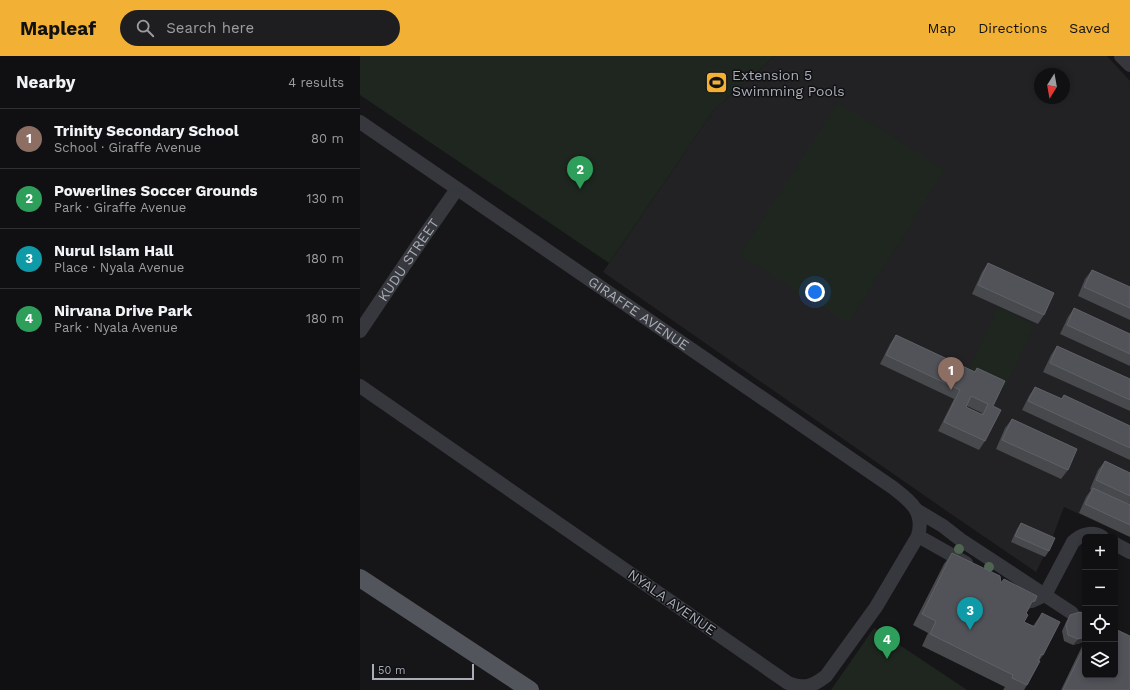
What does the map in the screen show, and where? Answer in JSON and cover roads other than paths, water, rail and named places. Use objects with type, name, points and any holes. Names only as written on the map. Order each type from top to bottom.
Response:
[{"type":"main road","points":[[360,578],[530,690]]},
{"type":"street","points":[[1121,56],[1130,66]]},
{"type":"street","name":"GIRAFFE AVENUE","points":[[360,122],[892,488],[917,510],[1072,613]]},
{"type":"street","name":"KUDU STREET","points":[[360,331],[422,238],[457,189]]},
{"type":"street","name":"NYALA AVENUE","points":[[360,386],[788,683],[798,686],[807,686],[817,683],[826,676],[876,607],[918,536],[920,529],[917,510]]},
{"type":"street","points":[[918,536],[978,570]]},
{"type":"street","points":[[1005,586],[1032,601],[1045,595],[1073,542],[1079,536],[1082,536]]},
{"type":"street","points":[[1118,546],[1130,552]]},
{"type":"place","name":"Extension 5 Swimming Pools","points":[[717,83]]},
{"type":"place","name":"Powerlines Soccer Grounds","points":[[580,189]]},
{"type":"place","name":"Trinity Secondary School","points":[[951,390]]},
{"type":"place","name":"Nurul Islam Hall","points":[[970,630]]},
{"type":"place","name":"Nirvana Drive Park","points":[[887,659]]}]
